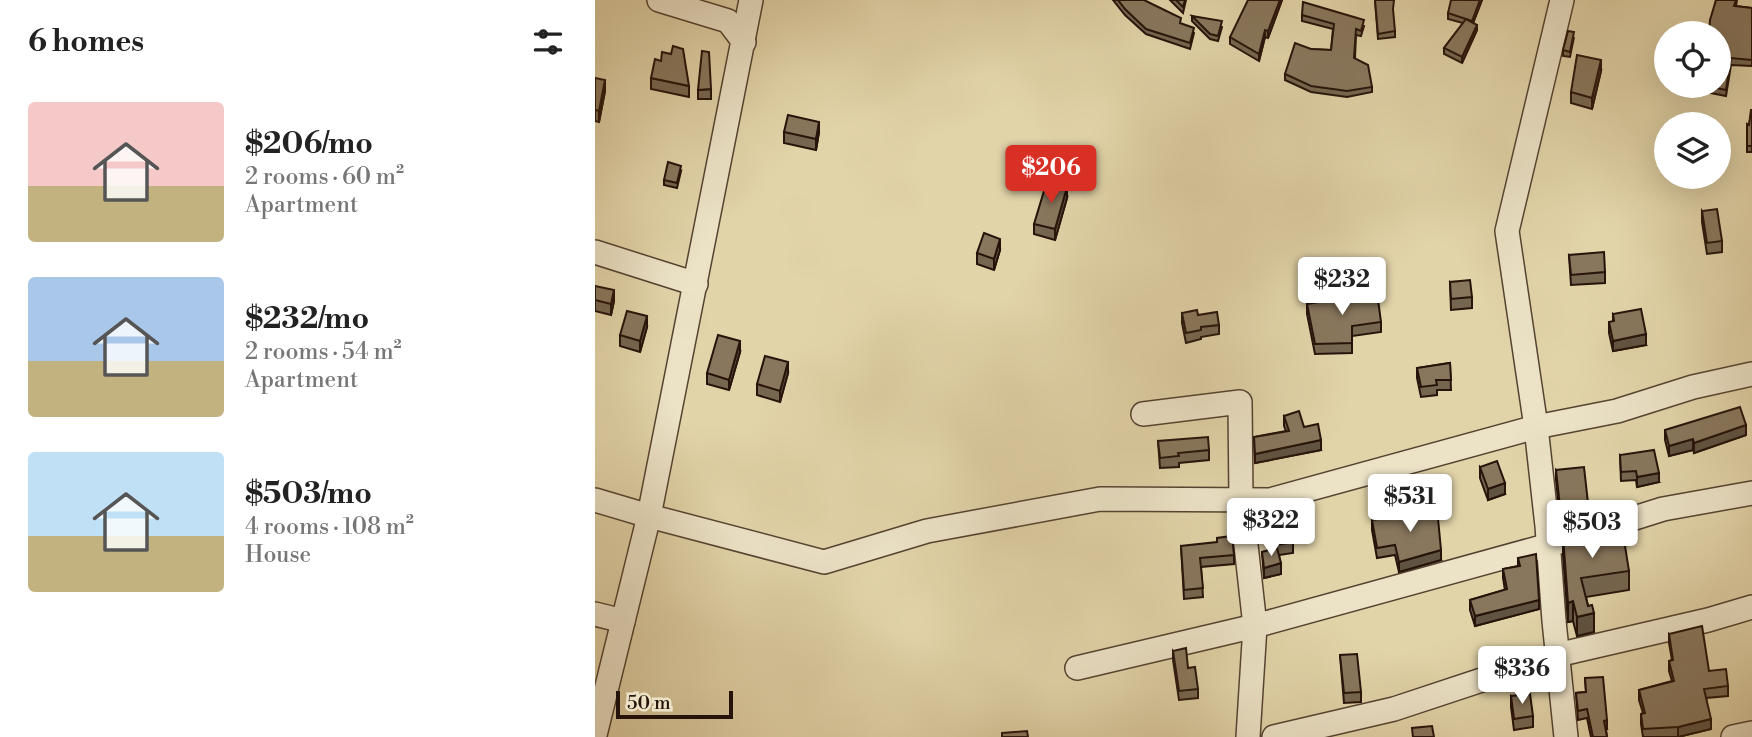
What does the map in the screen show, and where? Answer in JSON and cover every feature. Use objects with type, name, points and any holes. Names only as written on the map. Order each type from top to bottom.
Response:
[{"type":"street","points":[[659,0],[728,22],[744,42]]},
{"type":"street","points":[[595,735],[649,516],[751,0]]},
{"type":"street","points":[[1562,0],[1507,231],[1536,427],[1566,737]]},
{"type":"street","points":[[595,252],[696,284]]},
{"type":"street","points":[[595,500],[824,562],[927,531],[1100,499],[1269,500],[1536,427],[1617,411],[1693,387],[1752,374]]},
{"type":"street","points":[[1143,414],[1240,402],[1241,500],[1255,626],[1248,737]]},
{"type":"street","points":[[1077,668],[1255,626],[1549,545],[1663,509],[1752,493]]},
{"type":"street","points":[[1275,737],[1394,709],[1557,655],[1708,620],[1752,607]]},
{"type":"street","points":[[595,614],[623,621]]},
{"type":"street","points":[[1733,737],[1752,733]]},
{"type":"building","points":[[1118,0],[1144,0],[1181,18],[1180,23],[1194,28],[1190,43],[1146,29]]},
{"type":"building","points":[[1176,0],[1185,0],[1183,7]]},
{"type":"building","points":[[1248,0],[1280,0],[1268,31],[1265,30],[1259,54],[1230,37]]},
{"type":"building","points":[[1375,0],[1394,0],[1395,31],[1378,34]]},
{"type":"building","points":[[1451,0],[1480,0],[1472,21],[1448,13]]},
{"type":"building","points":[[1716,0],[1736,0],[1734,6],[1752,8],[1752,60],[1731,58],[1731,21],[1710,21]]},
{"type":"building","points":[[1303,2],[1364,20],[1361,31],[1356,29],[1354,58],[1368,65],[1372,87],[1347,91],[1311,86],[1285,74],[1295,43],[1311,49],[1331,50],[1334,24],[1302,15]]},
{"type":"building","points":[[1192,16],[1222,21],[1218,36],[1210,34]]},
{"type":"building","points":[[1466,19],[1477,25],[1462,57],[1444,48]]},
{"type":"building","points":[[1568,31],[1574,32],[1570,52],[1563,50]]},
{"type":"building","points":[[673,46],[683,49],[689,86],[651,78],[655,59],[661,61],[662,52],[671,54]]},
{"type":"building","points":[[702,51],[709,52],[711,89],[698,90]]},
{"type":"building","points":[[1577,55],[1601,60],[1592,98],[1571,92]]},
{"type":"building","points":[[595,78],[605,80],[599,111],[595,110]]},
{"type":"building","points":[[1751,110],[1752,146],[1747,146],[1747,124],[1749,125]]},
{"type":"building","points":[[788,115],[819,122],[816,139],[784,132]]},
{"type":"building","points":[[668,162],[681,166],[677,183],[664,180]]},
{"type":"building","points":[[1047,181],[1067,187],[1055,229],[1034,224]]},
{"type":"building","points":[[1717,209],[1722,241],[1707,243],[1702,211]]},
{"type":"building","points":[[984,233],[1000,239],[994,259],[977,253]]},
{"type":"building","points":[[1604,252],[1605,272],[1571,275],[1569,255]]},
{"type":"building","points":[[1470,280],[1472,297],[1451,299],[1450,282]]},
{"type":"building","points":[[595,286],[614,290],[611,304],[595,300]]},
{"type":"building","points":[[1377,292],[1381,322],[1352,326],[1352,343],[1315,344],[1307,304]]},
{"type":"building","points":[[1641,309],[1646,334],[1613,341],[1609,322],[1614,321],[1613,314]]},
{"type":"building","points":[[1197,310],[1198,315],[1217,312],[1219,325],[1201,327],[1201,330],[1186,333],[1182,313]]},
{"type":"building","points":[[627,311],[647,316],[640,341],[620,335]]},
{"type":"building","points":[[718,335],[740,341],[729,380],[707,373]]},
{"type":"building","points":[[765,356],[788,362],[780,391],[757,384]]},
{"type":"building","points":[[1450,363],[1451,380],[1436,380],[1437,385],[1421,387],[1417,368]]},
{"type":"building","points":[[1740,407],[1746,425],[1694,443],[1693,439],[1669,446],[1665,430]]},
{"type":"building","points":[[1299,411],[1304,427],[1318,424],[1321,440],[1255,454],[1254,437],[1289,431],[1284,416]]},
{"type":"building","points":[[1208,437],[1209,450],[1160,458],[1158,441]]},
{"type":"building","points":[[1654,450],[1659,473],[1637,477],[1636,471],[1621,472],[1620,455]]},
{"type":"building","points":[[1497,461],[1505,483],[1488,489],[1480,467]]},
{"type":"building","points":[[1584,467],[1588,503],[1566,505],[1568,514],[1561,516],[1556,470]]},
{"type":"building","points":[[1437,508],[1441,550],[1399,562],[1395,545],[1377,548],[1372,520],[1390,519]]},
{"type":"building","points":[[1607,522],[1613,529],[1622,527],[1629,571],[1581,578],[1588,606],[1592,605],[1594,613],[1577,617],[1573,601],[1568,603],[1563,536]]},
{"type":"building","points":[[1289,524],[1293,542],[1271,546],[1268,528]]},
{"type":"building","points":[[1232,536],[1234,555],[1200,558],[1203,588],[1184,590],[1181,546],[1217,542],[1217,538]]},
{"type":"building","points":[[1277,548],[1281,563],[1264,568],[1262,552]]},
{"type":"building","points":[[1536,554],[1539,600],[1475,616],[1470,600],[1507,589],[1503,569],[1520,566],[1518,558]]},
{"type":"building","points":[[1702,626],[1709,671],[1726,669],[1728,686],[1704,689],[1711,719],[1678,727],[1643,729],[1641,714],[1645,713],[1639,690],[1674,681],[1669,661],[1673,660],[1669,634]]},
{"type":"building","points":[[1186,648],[1188,668],[1195,667],[1198,689],[1179,691],[1173,651]]},
{"type":"building","points":[[1357,654],[1361,692],[1344,693],[1340,655]]},
{"type":"building","points":[[1603,677],[1607,737],[1593,737],[1587,709],[1578,711],[1576,693],[1586,692],[1585,678]]},
{"type":"building","points":[[1530,694],[1533,716],[1514,719],[1511,696]]},
{"type":"building","points":[[1432,726],[1434,737],[1413,737],[1412,728]]},
{"type":"building","points":[[1027,731],[1028,737],[1002,737],[1002,733]]}]
